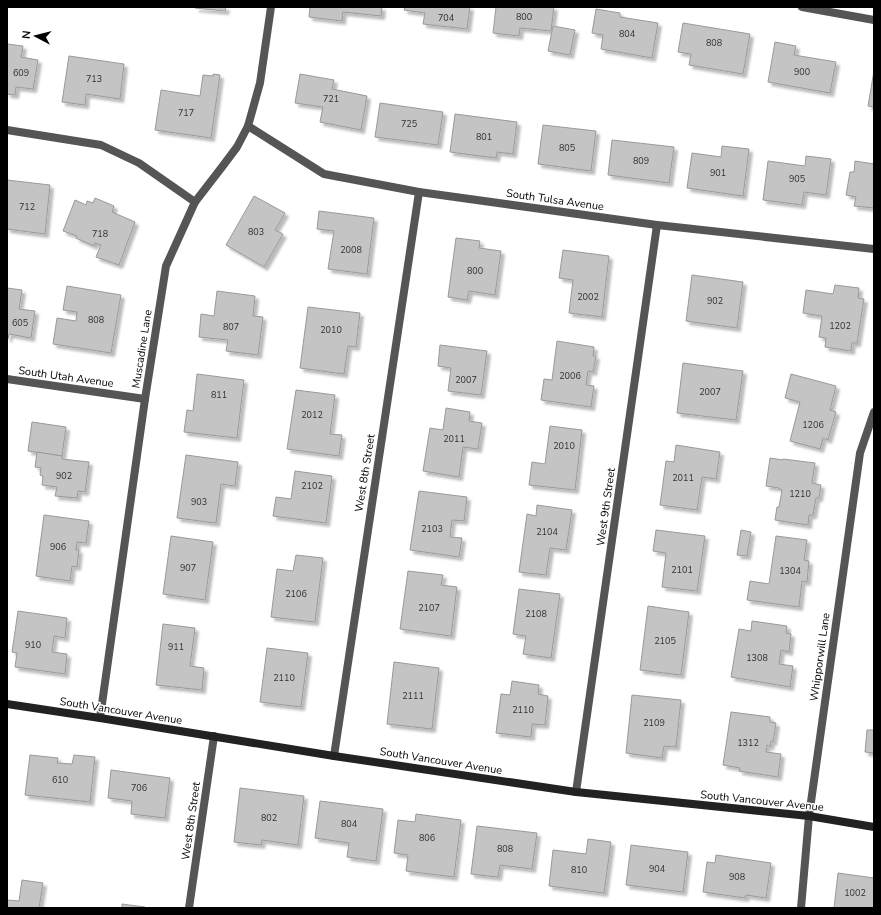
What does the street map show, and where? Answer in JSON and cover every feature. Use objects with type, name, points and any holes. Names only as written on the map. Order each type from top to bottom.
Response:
[{"type":"street","name":"Muscadine Lane","points":[[100,718],[145,399],[166,266],[195,202],[237,147],[248,126],[260,83],[271,7]]},
{"type":"street","points":[[802,7],[874,20]]},
{"type":"street","name":"South Tulsa Avenue","points":[[248,126],[324,174],[419,192],[657,225],[874,249]]},
{"type":"street","points":[[7,130],[101,145],[139,163],[195,202]]},
{"type":"street","name":"West 8th Street","points":[[334,756],[419,192]]},
{"type":"street","name":"West 9th Street","points":[[576,792],[657,225]]},
{"type":"street","name":"South Utah Avenue","points":[[7,379],[145,399]]},
{"type":"street","name":"Whipporwill Lane","points":[[800,908],[809,816],[860,453],[874,412]]},
{"type":"street","name":"South Vancouver Avenue","points":[[7,704],[334,756],[576,792],[809,816],[874,826]]},
{"type":"street","name":"West 8th Street","points":[[189,908],[214,736]]},
{"type":"building","points":[[226,7],[225,11],[195,8]]},
{"type":"building","points":[[310,7],[382,7],[381,16],[343,12],[342,21],[309,17]]},
{"type":"building","points":[[405,7],[470,7],[467,29],[423,24],[425,13],[404,10]]},
{"type":"building","points":[[496,7],[554,7],[551,31],[520,28],[519,36],[493,33]]},
{"type":"building","points":[[596,9],[620,13],[620,17],[658,23],[652,58],[601,49],[603,35],[592,33]]},
{"type":"building","points":[[683,23],[750,34],[743,74],[689,65],[691,54],[678,52]]},
{"type":"building","points":[[553,26],[575,30],[570,55],[548,51]]},
{"type":"building","points":[[775,42],[796,46],[794,55],[836,62],[830,93],[768,82]]},
{"type":"building","points":[[7,44],[23,46],[21,57],[38,60],[33,89],[16,87],[15,95],[7,94]]},
{"type":"building","points":[[69,56],[124,64],[120,99],[86,94],[85,105],[62,102]]},
{"type":"building","points":[[874,71],[874,107],[868,106]]},
{"type":"building","points":[[213,74],[220,75],[211,138],[155,130],[161,90],[200,96],[203,75],[213,76]]},
{"type":"building","points":[[300,74],[334,80],[332,89],[367,96],[361,130],[320,122],[323,107],[295,103]]},
{"type":"building","points":[[380,103],[443,112],[438,145],[375,137]]},
{"type":"building","points":[[455,114],[517,122],[513,154],[497,152],[496,158],[450,152]]},
{"type":"building","points":[[543,125],[596,131],[591,171],[538,164]]},
{"type":"building","points":[[612,140],[674,147],[669,183],[608,175]]},
{"type":"building","points":[[722,146],[749,149],[743,196],[687,188],[692,153],[721,157]]},
{"type":"building","points":[[806,156],[831,159],[826,195],[804,192],[802,205],[763,200],[768,161],[805,166]]},
{"type":"building","points":[[855,161],[874,164],[874,208],[854,206],[856,197],[846,195],[850,172],[854,172]]},
{"type":"building","points":[[7,180],[50,185],[45,234],[7,229]]},
{"type":"building","points":[[254,196],[285,213],[275,230],[283,234],[264,267],[226,245]]},
{"type":"building","points":[[95,198],[114,206],[112,212],[135,222],[119,265],[96,257],[101,245],[95,243],[94,246],[76,238],[77,236],[63,231],[75,200],[86,205],[87,201],[93,203]]},
{"type":"building","points":[[319,211],[374,218],[367,274],[328,269],[334,231],[317,229]]},
{"type":"building","points":[[456,238],[480,241],[479,248],[501,251],[495,295],[469,291],[467,300],[448,297]]},
{"type":"building","points":[[563,250],[609,256],[602,317],[569,313],[573,280],[559,278]]},
{"type":"building","points":[[692,275],[743,282],[737,328],[686,321]]},
{"type":"building","points":[[835,285],[859,288],[858,298],[864,299],[857,343],[852,343],[851,351],[825,347],[826,338],[819,337],[822,316],[803,313],[806,290],[833,294]]},
{"type":"building","points":[[67,286],[121,295],[111,353],[53,344],[57,318],[76,321],[77,312],[63,310]]},
{"type":"building","points":[[7,288],[22,290],[19,309],[35,311],[31,338],[9,334],[8,339],[7,338]]},
{"type":"building","points":[[217,291],[255,296],[253,316],[263,317],[258,355],[226,351],[228,340],[199,337],[201,314],[214,316]]},
{"type":"building","points":[[308,307],[360,313],[356,347],[348,346],[344,374],[300,368]]},
{"type":"building","points":[[557,341],[594,347],[593,356],[596,356],[593,372],[588,371],[586,385],[594,386],[591,407],[541,400],[544,379],[552,380]]},
{"type":"building","points":[[440,345],[487,351],[481,395],[448,391],[451,368],[438,366]]},
{"type":"building","points":[[683,363],[743,371],[736,420],[677,413]]},
{"type":"building","points":[[197,374],[244,380],[237,438],[184,432],[187,410],[193,411]]},
{"type":"building","points":[[791,374],[836,386],[830,410],[836,412],[828,440],[823,438],[820,449],[790,441],[800,402],[785,398]]},
{"type":"building","points":[[296,390],[335,395],[330,434],[342,435],[339,456],[287,449]]},
{"type":"building","points":[[446,408],[470,412],[469,421],[482,423],[478,449],[463,447],[459,477],[423,471],[430,428],[443,430]]},
{"type":"building","points":[[32,422],[66,427],[62,456],[28,451]]},
{"type":"building","points":[[550,426],[582,430],[575,490],[529,485],[532,462],[545,464]]},
{"type":"building","points":[[676,445],[720,452],[716,479],[702,477],[697,510],[660,505],[666,461],[674,462]]},
{"type":"building","points":[[37,452],[62,456],[62,459],[89,462],[85,492],[78,491],[77,498],[55,496],[57,487],[42,485],[43,476],[40,475],[41,468],[35,467]]},
{"type":"building","points":[[186,455],[238,462],[235,486],[221,484],[216,523],[177,518]]},
{"type":"building","points":[[770,458],[815,463],[812,483],[821,485],[819,498],[816,498],[813,515],[809,515],[808,525],[775,520],[782,490],[779,488],[766,486]]},
{"type":"building","points":[[295,471],[332,476],[326,523],[273,516],[276,497],[291,499]]},
{"type":"building","points":[[419,491],[467,497],[464,521],[452,520],[450,537],[462,538],[459,557],[410,550]]},
{"type":"building","points":[[537,505],[572,510],[566,550],[550,548],[546,575],[519,572],[527,514],[536,516]]},
{"type":"building","points":[[44,515],[89,521],[86,543],[77,542],[76,550],[79,550],[77,567],[72,566],[70,581],[36,576]]},
{"type":"building","points":[[656,530],[705,536],[697,591],[662,587],[666,553],[653,551]]},
{"type":"building","points":[[741,530],[751,532],[747,556],[737,555]]},
{"type":"building","points":[[171,536],[213,542],[205,600],[163,594]]},
{"type":"building","points":[[776,536],[807,540],[804,560],[809,561],[807,582],[802,581],[799,607],[747,600],[750,581],[769,584]]},
{"type":"building","points":[[296,555],[323,558],[315,622],[271,617],[277,569],[293,571]]},
{"type":"building","points":[[408,571],[443,575],[441,585],[457,587],[451,636],[400,629]]},
{"type":"building","points":[[519,589],[560,594],[551,658],[523,654],[526,636],[513,634]]},
{"type":"building","points":[[648,606],[689,612],[681,675],[640,670]]},
{"type":"building","points":[[18,611],[67,618],[65,638],[54,636],[52,652],[67,654],[65,674],[15,667],[17,653],[12,652]]},
{"type":"building","points":[[752,621],[787,626],[786,633],[791,634],[789,652],[781,650],[779,664],[793,666],[790,687],[731,677],[739,629],[751,631]]},
{"type":"building","points":[[163,624],[195,628],[190,666],[204,668],[202,690],[156,685]]},
{"type":"building","points":[[267,648],[308,653],[301,707],[260,702]]},
{"type":"building","points":[[394,662],[439,668],[432,729],[387,724]]},
{"type":"building","points":[[512,681],[539,685],[538,694],[548,696],[545,725],[532,724],[531,737],[496,733],[501,694],[510,695]]},
{"type":"building","points":[[632,695],[681,700],[676,747],[664,746],[662,758],[626,753]]},
{"type":"building","points":[[731,712],[770,717],[770,722],[776,723],[773,742],[771,741],[770,747],[767,745],[766,752],[781,754],[778,777],[739,771],[740,768],[723,765]]},
{"type":"building","points":[[867,730],[874,730],[874,753],[865,752]]},
{"type":"building","points":[[30,755],[58,758],[57,763],[72,764],[74,755],[95,757],[90,802],[25,795]]},
{"type":"building","points":[[111,770],[170,778],[165,818],[131,814],[132,801],[108,798]]},
{"type":"building","points":[[240,788],[304,796],[298,845],[262,840],[261,845],[234,842]]},
{"type":"building","points":[[320,801],[383,809],[376,861],[347,857],[349,843],[315,838]]},
{"type":"building","points":[[416,814],[461,820],[454,877],[406,871],[408,855],[394,853],[398,820],[415,822]]},
{"type":"building","points":[[477,826],[537,833],[532,869],[500,865],[498,877],[471,874]]},
{"type":"building","points":[[588,839],[611,842],[604,893],[549,886],[553,850],[586,854]]},
{"type":"building","points":[[631,845],[688,852],[683,892],[626,885]]},
{"type":"building","points":[[716,855],[771,863],[766,898],[746,895],[745,898],[703,892],[707,862],[715,863]]},
{"type":"building","points":[[838,873],[874,878],[874,908],[834,908]]},
{"type":"building","points":[[22,880],[43,883],[39,908],[7,908],[7,900],[19,901]]},
{"type":"building","points":[[122,904],[145,907],[145,908],[122,908]]}]
